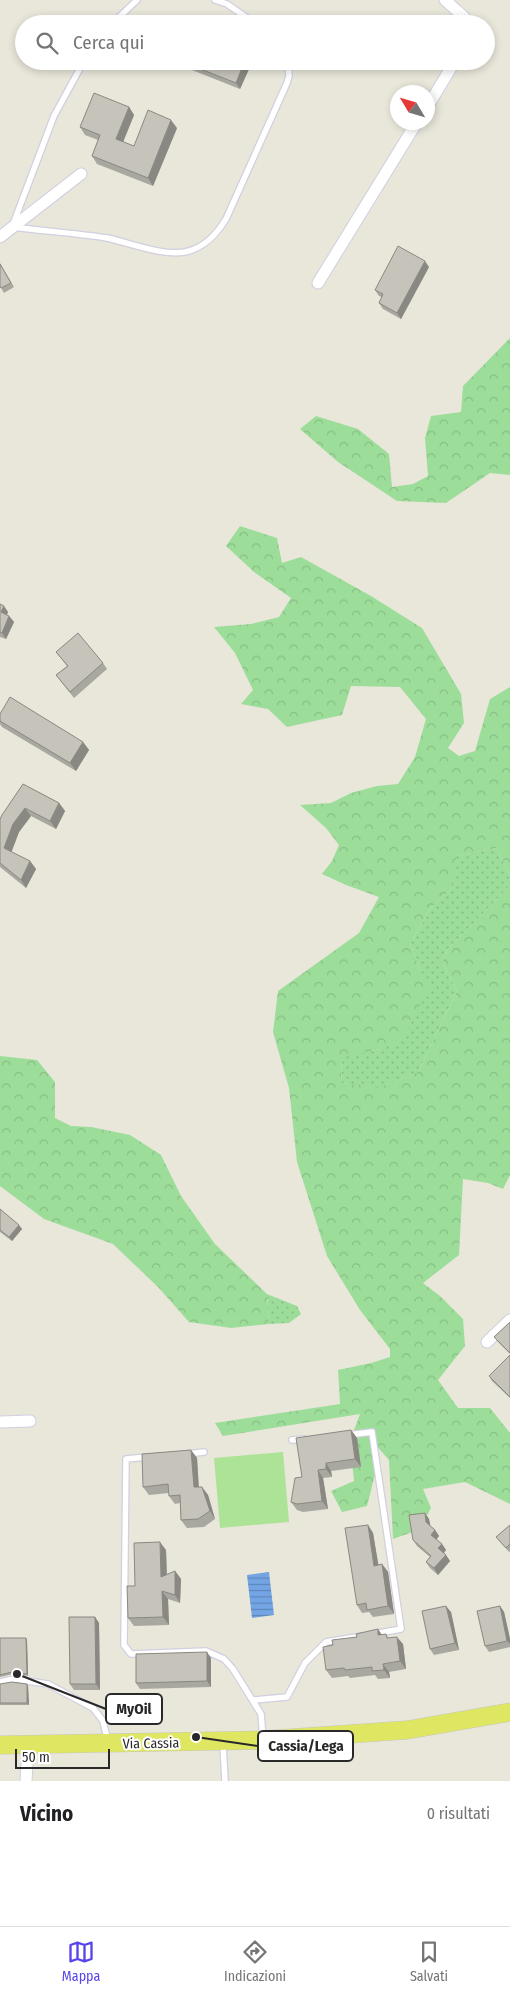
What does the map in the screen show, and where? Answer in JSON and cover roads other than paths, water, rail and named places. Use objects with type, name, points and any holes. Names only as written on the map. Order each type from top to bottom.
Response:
[{"type":"main road","name":"Via Cassia","points":[[0,1746],[263,1740],[407,1730],[510,1712]]},
{"type":"street","points":[[445,0],[462,15]]},
{"type":"street","points":[[435,94],[450,70]]},
{"type":"street","points":[[318,283],[412,130]]},
{"type":"street","points":[[0,237],[81,174]]},
{"type":"street","points":[[487,1342],[510,1320]]},
{"type":"street","points":[[0,1422],[30,1422]]},
{"type":"street","points":[[26,1781],[28,1746]]},
{"type":"lane","points":[[121,15],[137,0]]},
{"type":"lane","points":[[215,0],[222,1],[243,15]]},
{"type":"lane","points":[[79,70],[54,116],[12,227],[85,235],[171,252],[185,252],[205,244],[220,228],[230,210],[287,83],[289,70]]},
{"type":"lane","points":[[254,1700],[287,1697],[305,1663],[326,1642],[402,1629],[372,1432],[336,1436]]},
{"type":"lane","points":[[292,1440],[310,1438]]},
{"type":"lane","points":[[175,1455],[204,1452]]},
{"type":"lane","points":[[156,1457],[126,1459],[124,1645],[131,1654],[206,1651],[224,1659],[254,1700],[261,1714],[263,1740]]},
{"type":"lane","points":[[0,1682],[13,1680],[48,1684],[92,1708],[103,1720],[109,1744]]},
{"type":"lane","points":[[222,1742],[225,1781]]},
{"type":"water","points":[[269,1572],[274,1615],[252,1618],[247,1575]]},
{"type":"place","name":"MyOil","points":[[17,1674]]},
{"type":"place","name":"Cassia/Lega","points":[[196,1737]]}]
